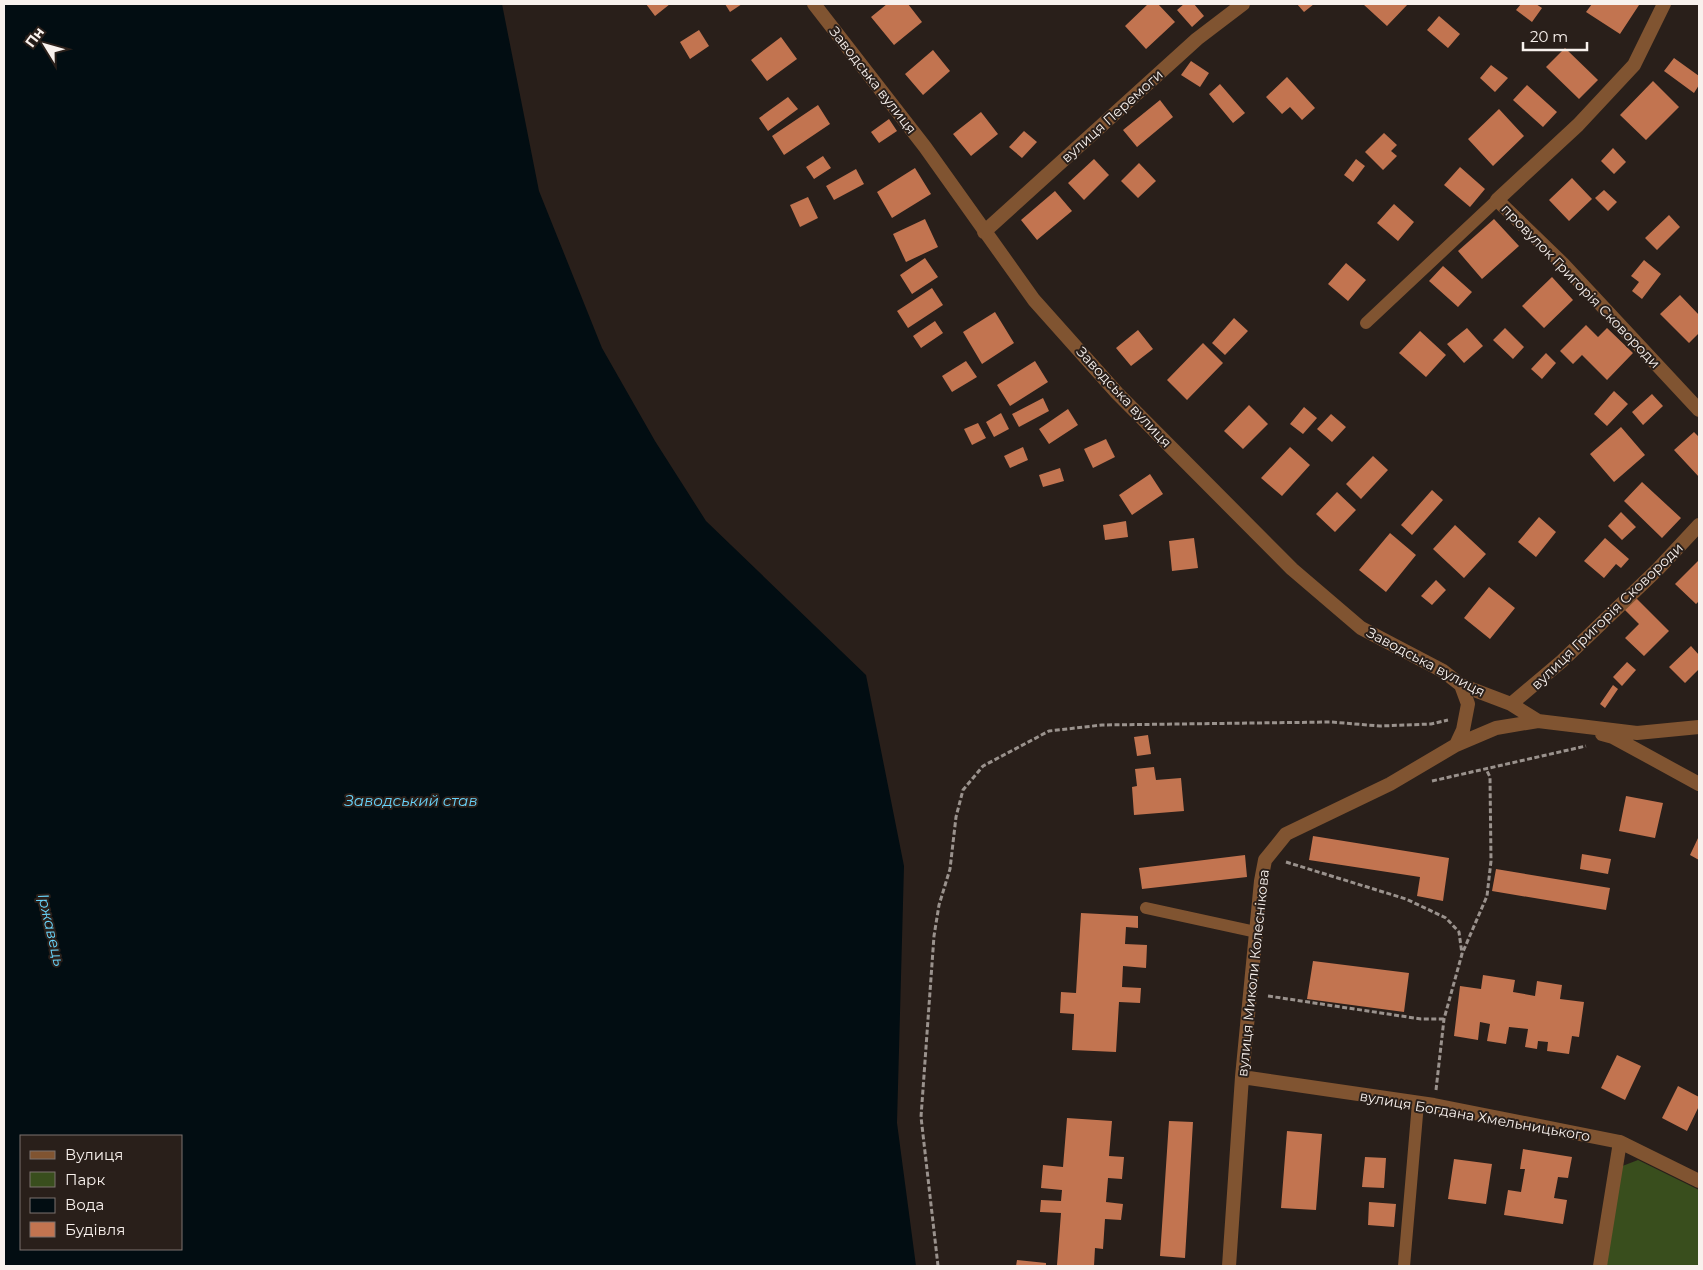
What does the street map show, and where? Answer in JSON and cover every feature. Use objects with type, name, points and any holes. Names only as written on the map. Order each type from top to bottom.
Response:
[{"type":"street","name":"Заводська вулиця","points":[[814,4],[924,147],[1034,300],[1117,393],[1292,569],[1361,628],[1443,671],[1461,684],[1512,704],[1538,720]]},
{"type":"street","name":"вулиця Перемоги","points":[[984,232],[1190,45],[1243,4]]},
{"type":"street","name":"провулок Григорія Сковороди","points":[[1664,4],[1634,65],[1578,125],[1497,200],[1563,264],[1699,410]]},
{"type":"street","name":"вулиця Григорія Сковороди","points":[[1512,704],[1562,661],[1658,569],[1699,525]]},
{"type":"street","points":[[1456,745],[1468,704],[1461,684]]},
{"type":"street","points":[[1538,720],[1637,734],[1699,728]]},
{"type":"street","name":"вулиця Миколи Колеснікова","points":[[1229,1266],[1242,1078],[1256,932],[1266,860],[1286,834],[1390,784],[1456,745],[1496,728],[1538,720]]},
{"type":"street","points":[[1571,725],[1612,737],[1699,784]]},
{"type":"street","name":"вулиця Богдана Хмельницького","points":[[1242,1078],[1434,1105],[1620,1142],[1699,1181]]},
{"type":"street","points":[[1600,1266],[1620,1142]]},
{"type":"lane","points":[[1366,322],[1497,200]]},
{"type":"lane","points":[[1146,908],[1256,932]]},
{"type":"lane","points":[[1404,1266],[1418,1103]]},
{"type":"path","points":[[938,1266],[921,1117],[934,936],[939,905],[950,869],[956,817],[963,790],[983,766],[1049,731],[1102,725],[1330,722],[1380,726],[1431,724],[1448,720],[1463,726]]},
{"type":"path","points":[[1424,782],[1486,769],[1573,747],[1593,745],[1612,737]]},
{"type":"path","points":[[1434,1105],[1444,1020],[1462,954],[1487,896],[1490,861],[1490,777],[1486,769]]},
{"type":"path","points":[[1266,860],[1292,862],[1363,887],[1406,899],[1446,918],[1459,932],[1462,954]]},
{"type":"path","points":[[1250,993],[1421,1019],[1444,1020]]},
{"type":"green space","points":[[1638,1160],[1699,1190],[1699,1266],[1596,1266],[1612,1170]]},
{"type":"water","name":"Заводський став","points":[[4,4],[502,4],[539,191],[602,348],[655,441],[706,521],[866,675],[904,866],[897,1123],[916,1266],[4,1266]]},
{"type":"building","points":[[646,4],[670,4],[655,16]]},
{"type":"building","points":[[725,4],[742,4],[730,12]]},
{"type":"building","points":[[887,4],[908,4],[922,22],[894,45],[871,17]]},
{"type":"building","points":[[1148,4],[1158,4],[1175,22],[1146,49],[1125,26]]},
{"type":"building","points":[[1184,4],[1194,4],[1204,16],[1192,27],[1177,10]]},
{"type":"building","points":[[1297,4],[1314,4],[1304,12]]},
{"type":"building","points":[[1363,4],[1408,4],[1387,26]]},
{"type":"building","points":[[1521,4],[1536,4],[1542,8],[1532,22],[1516,10]]},
{"type":"building","points":[[1592,4],[1639,5],[1620,34],[1586,12]]},
{"type":"building","points":[[1439,16],[1460,34],[1448,48],[1427,30]]},
{"type":"building","points":[[699,30],[709,46],[690,59],[680,42]]},
{"type":"building","points":[[781,37],[797,59],[767,81],[751,60]]},
{"type":"building","points":[[1565,48],[1598,80],[1579,99],[1546,67]]},
{"type":"building","points":[[933,50],[950,71],[923,95],[905,74]]},
{"type":"building","points":[[1674,58],[1699,76],[1699,85],[1694,93],[1664,71]]},
{"type":"building","points":[[1191,61],[1209,73],[1200,87],[1181,75]]},
{"type":"building","points":[[1491,65],[1508,78],[1495,92],[1480,78]]},
{"type":"building","points":[[1287,77],[1315,108],[1302,120],[1290,107],[1282,114],[1266,97]]},
{"type":"building","points":[[1653,81],[1679,107],[1646,140],[1620,115]]},
{"type":"building","points":[[1220,84],[1245,113],[1233,123],[1209,94]]},
{"type":"building","points":[[1527,85],[1557,112],[1543,127],[1513,100]]},
{"type":"building","points":[[788,97],[798,109],[768,131],[759,118]]},
{"type":"building","points":[[1160,100],[1173,117],[1137,147],[1123,130]]},
{"type":"building","points":[[818,105],[830,124],[784,155],[772,136]]},
{"type":"building","points":[[1499,109],[1524,136],[1493,166],[1468,139]]},
{"type":"building","points":[[981,112],[998,134],[971,156],[953,134]]},
{"type":"building","points":[[889,119],[897,131],[879,143],[871,132]]},
{"type":"building","points":[[1024,131],[1037,142],[1022,158],[1009,147]]},
{"type":"building","points":[[1384,133],[1397,145],[1391,151],[1397,156],[1383,170],[1365,152]]},
{"type":"building","points":[[1613,148],[1626,162],[1614,174],[1601,161]]},
{"type":"building","points":[[823,156],[831,168],[814,179],[806,167]]},
{"type":"building","points":[[1094,159],[1109,175],[1084,200],[1068,183]]},
{"type":"building","points":[[1356,159],[1365,166],[1353,182],[1344,175]]},
{"type":"building","points":[[1139,163],[1156,181],[1138,198],[1121,181]]},
{"type":"building","points":[[1460,167],[1485,189],[1470,207],[1444,185]]},
{"type":"building","points":[[915,168],[931,194],[892,218],[877,192]]},
{"type":"building","points":[[856,169],[864,184],[834,200],[826,186]]},
{"type":"building","points":[[1572,178],[1592,199],[1569,221],[1549,200]]},
{"type":"building","points":[[1604,190],[1617,202],[1608,211],[1595,198]]},
{"type":"building","points":[[1055,191],[1072,211],[1037,240],[1021,220]]},
{"type":"building","points":[[808,197],[818,218],[800,227],[790,205]]},
{"type":"building","points":[[1394,204],[1414,222],[1398,241],[1377,223]]},
{"type":"building","points":[[1669,215],[1680,227],[1657,250],[1645,238]]},
{"type":"building","points":[[925,219],[938,247],[906,262],[893,234]]},
{"type":"building","points":[[1494,219],[1519,246],[1482,279],[1458,251]]},
{"type":"building","points":[[925,258],[938,277],[912,294],[900,275]]},
{"type":"building","points":[[1644,260],[1661,274],[1642,299],[1632,291],[1639,282],[1631,276]]},
{"type":"building","points":[[1346,263],[1366,280],[1348,301],[1328,284]]},
{"type":"building","points":[[1443,266],[1472,292],[1458,307],[1429,281]]},
{"type":"building","points":[[1552,277],[1573,300],[1544,328],[1522,306]]},
{"type":"building","points":[[932,288],[943,305],[908,328],[897,311]]},
{"type":"building","points":[[1680,295],[1699,315],[1699,333],[1689,343],[1660,314]]},
{"type":"building","points":[[995,312],[1014,343],[982,364],[963,332]]},
{"type":"building","points":[[1234,318],[1248,331],[1225,355],[1212,343]]},
{"type":"building","points":[[935,321],[943,333],[921,348],[913,336]]},
{"type":"building","points":[[1586,325],[1598,337],[1607,328],[1633,353],[1607,380],[1582,355],[1573,364],[1560,351]]},
{"type":"building","points":[[1467,328],[1483,346],[1464,363],[1447,344]]},
{"type":"building","points":[[1505,328],[1524,347],[1513,359],[1493,340]]},
{"type":"building","points":[[1138,330],[1153,349],[1131,366],[1116,348]]},
{"type":"building","points":[[1420,331],[1446,355],[1426,377],[1399,353]]},
{"type":"building","points":[[1203,343],[1223,363],[1187,400],[1167,380]]},
{"type":"building","points":[[1546,353],[1556,363],[1542,379],[1531,369]]},
{"type":"building","points":[[966,361],[977,377],[952,392],[942,376]]},
{"type":"building","points":[[1035,361],[1048,382],[1010,406],[997,385]]},
{"type":"building","points":[[1614,391],[1628,404],[1607,426],[1594,414]]},
{"type":"building","points":[[1652,394],[1663,406],[1643,425],[1632,412]]},
{"type":"building","points":[[1043,398],[1049,411],[1019,427],[1012,414]]},
{"type":"building","points":[[1249,405],[1268,424],[1243,449],[1224,431]]},
{"type":"building","points":[[1304,407],[1317,418],[1303,434],[1290,424]]},
{"type":"building","points":[[1068,409],[1078,425],[1049,444],[1039,429]]},
{"type":"building","points":[[1001,413],[1009,429],[994,437],[986,422]]},
{"type":"building","points":[[1331,414],[1346,427],[1332,442],[1317,429]]},
{"type":"building","points":[[978,423],[986,438],[972,445],[964,429]]},
{"type":"building","points":[[1621,427],[1645,455],[1614,482],[1590,454]]},
{"type":"building","points":[[1694,432],[1699,437],[1699,477],[1674,450]]},
{"type":"building","points":[[1106,439],[1115,457],[1093,468],[1084,449]]},
{"type":"building","points":[[1023,447],[1028,460],[1010,468],[1004,456]]},
{"type":"building","points":[[1290,447],[1310,465],[1282,496],[1261,478]]},
{"type":"building","points":[[1373,456],[1388,470],[1361,499],[1346,484]]},
{"type":"building","points":[[1060,468],[1064,481],[1043,487],[1039,475]]},
{"type":"building","points":[[1150,474],[1163,494],[1132,515],[1119,495]]},
{"type":"building","points":[[1642,482],[1681,518],[1662,538],[1624,501]]},
{"type":"building","points":[[1432,490],[1443,500],[1412,535],[1401,525]]},
{"type":"building","points":[[1337,492],[1356,510],[1335,532],[1316,514]]},
{"type":"building","points":[[1621,512],[1636,527],[1622,540],[1608,526]]},
{"type":"building","points":[[1539,517],[1556,532],[1536,557],[1518,542]]},
{"type":"building","points":[[1126,521],[1128,537],[1105,540],[1103,525]]},
{"type":"building","points":[[1455,525],[1486,554],[1464,578],[1433,549]]},
{"type":"building","points":[[1390,533],[1416,555],[1386,592],[1359,570]]},
{"type":"building","points":[[1194,538],[1198,568],[1172,571],[1169,541]]},
{"type":"building","points":[[1605,538],[1629,559],[1621,568],[1616,564],[1604,578],[1584,561]]},
{"type":"building","points":[[1699,560],[1699,601],[1696,604],[1675,584]]},
{"type":"building","points":[[1436,580],[1446,590],[1432,605],[1421,596]]},
{"type":"building","points":[[1489,587],[1515,608],[1490,639],[1464,618]]},
{"type":"building","points":[[1636,598],[1669,631],[1644,656],[1625,638],[1639,624],[1624,609]]},
{"type":"building","points":[[1691,646],[1699,655],[1699,669],[1685,683],[1669,667]]},
{"type":"building","points":[[1627,662],[1636,670],[1622,686],[1613,677]]},
{"type":"building","points":[[1613,685],[1618,689],[1605,708],[1600,704]]},
{"type":"building","points":[[1148,735],[1151,754],[1137,756],[1134,737]]},
{"type":"building","points":[[1154,767],[1156,780],[1181,778],[1184,811],[1134,815],[1132,787],[1137,786],[1135,769]]},
{"type":"building","points":[[1626,796],[1663,803],[1655,838],[1619,831]]},
{"type":"building","points":[[1313,836],[1449,858],[1443,901],[1417,896],[1420,877],[1309,860]]},
{"type":"building","points":[[1699,836],[1699,860],[1690,855]]},
{"type":"building","points":[[1582,854],[1611,859],[1608,874],[1580,869]]},
{"type":"building","points":[[1245,855],[1247,877],[1142,889],[1139,868]]},
{"type":"building","points":[[1496,869],[1610,888],[1606,910],[1492,891]]},
{"type":"building","points":[[1081,913],[1138,916],[1138,928],[1126,927],[1125,944],[1147,945],[1146,968],[1123,966],[1122,987],[1141,988],[1140,1003],[1119,1002],[1116,1052],[1072,1050],[1074,1014],[1060,1013],[1061,992],[1076,993]]},
{"type":"building","points":[[1313,961],[1409,973],[1404,1012],[1307,999]]},
{"type":"building","points":[[1483,975],[1515,980],[1513,992],[1535,996],[1537,981],[1562,985],[1560,999],[1584,1002],[1579,1037],[1572,1036],[1569,1054],[1547,1051],[1548,1042],[1538,1041],[1537,1049],[1525,1047],[1528,1029],[1509,1027],[1506,1044],[1487,1041],[1490,1024],[1480,1022],[1478,1040],[1454,1036],[1460,986],[1481,989]]},
{"type":"building","points":[[1617,1055],[1641,1066],[1625,1100],[1601,1088]]},
{"type":"building","points":[[1678,1086],[1699,1097],[1699,1106],[1687,1131],[1662,1118]]},
{"type":"building","points":[[1067,1118],[1112,1121],[1109,1156],[1124,1157],[1122,1179],[1108,1178],[1106,1202],[1123,1204],[1121,1220],[1105,1219],[1103,1249],[1095,1248],[1094,1266],[1057,1265],[1061,1213],[1040,1212],[1041,1200],[1061,1201],[1062,1190],[1041,1188],[1043,1165],[1063,1167]]},
{"type":"building","points":[[1169,1121],[1193,1122],[1185,1258],[1160,1256]]},
{"type":"building","points":[[1287,1131],[1322,1134],[1316,1210],[1281,1208]]},
{"type":"building","points":[[1523,1149],[1572,1157],[1568,1178],[1558,1177],[1554,1198],[1567,1200],[1563,1224],[1504,1215],[1508,1190],[1521,1192],[1525,1169],[1520,1169]]},
{"type":"building","points":[[1365,1157],[1386,1158],[1384,1188],[1362,1187]]},
{"type":"building","points":[[1454,1159],[1492,1164],[1486,1204],[1448,1199]]},
{"type":"building","points":[[1369,1202],[1396,1204],[1394,1227],[1368,1225]]},
{"type":"building","points":[[1017,1260],[1046,1263],[1046,1266],[1016,1266]]},
{"type":"water label","name":"Іржавець","points":[[51,930]]}]
